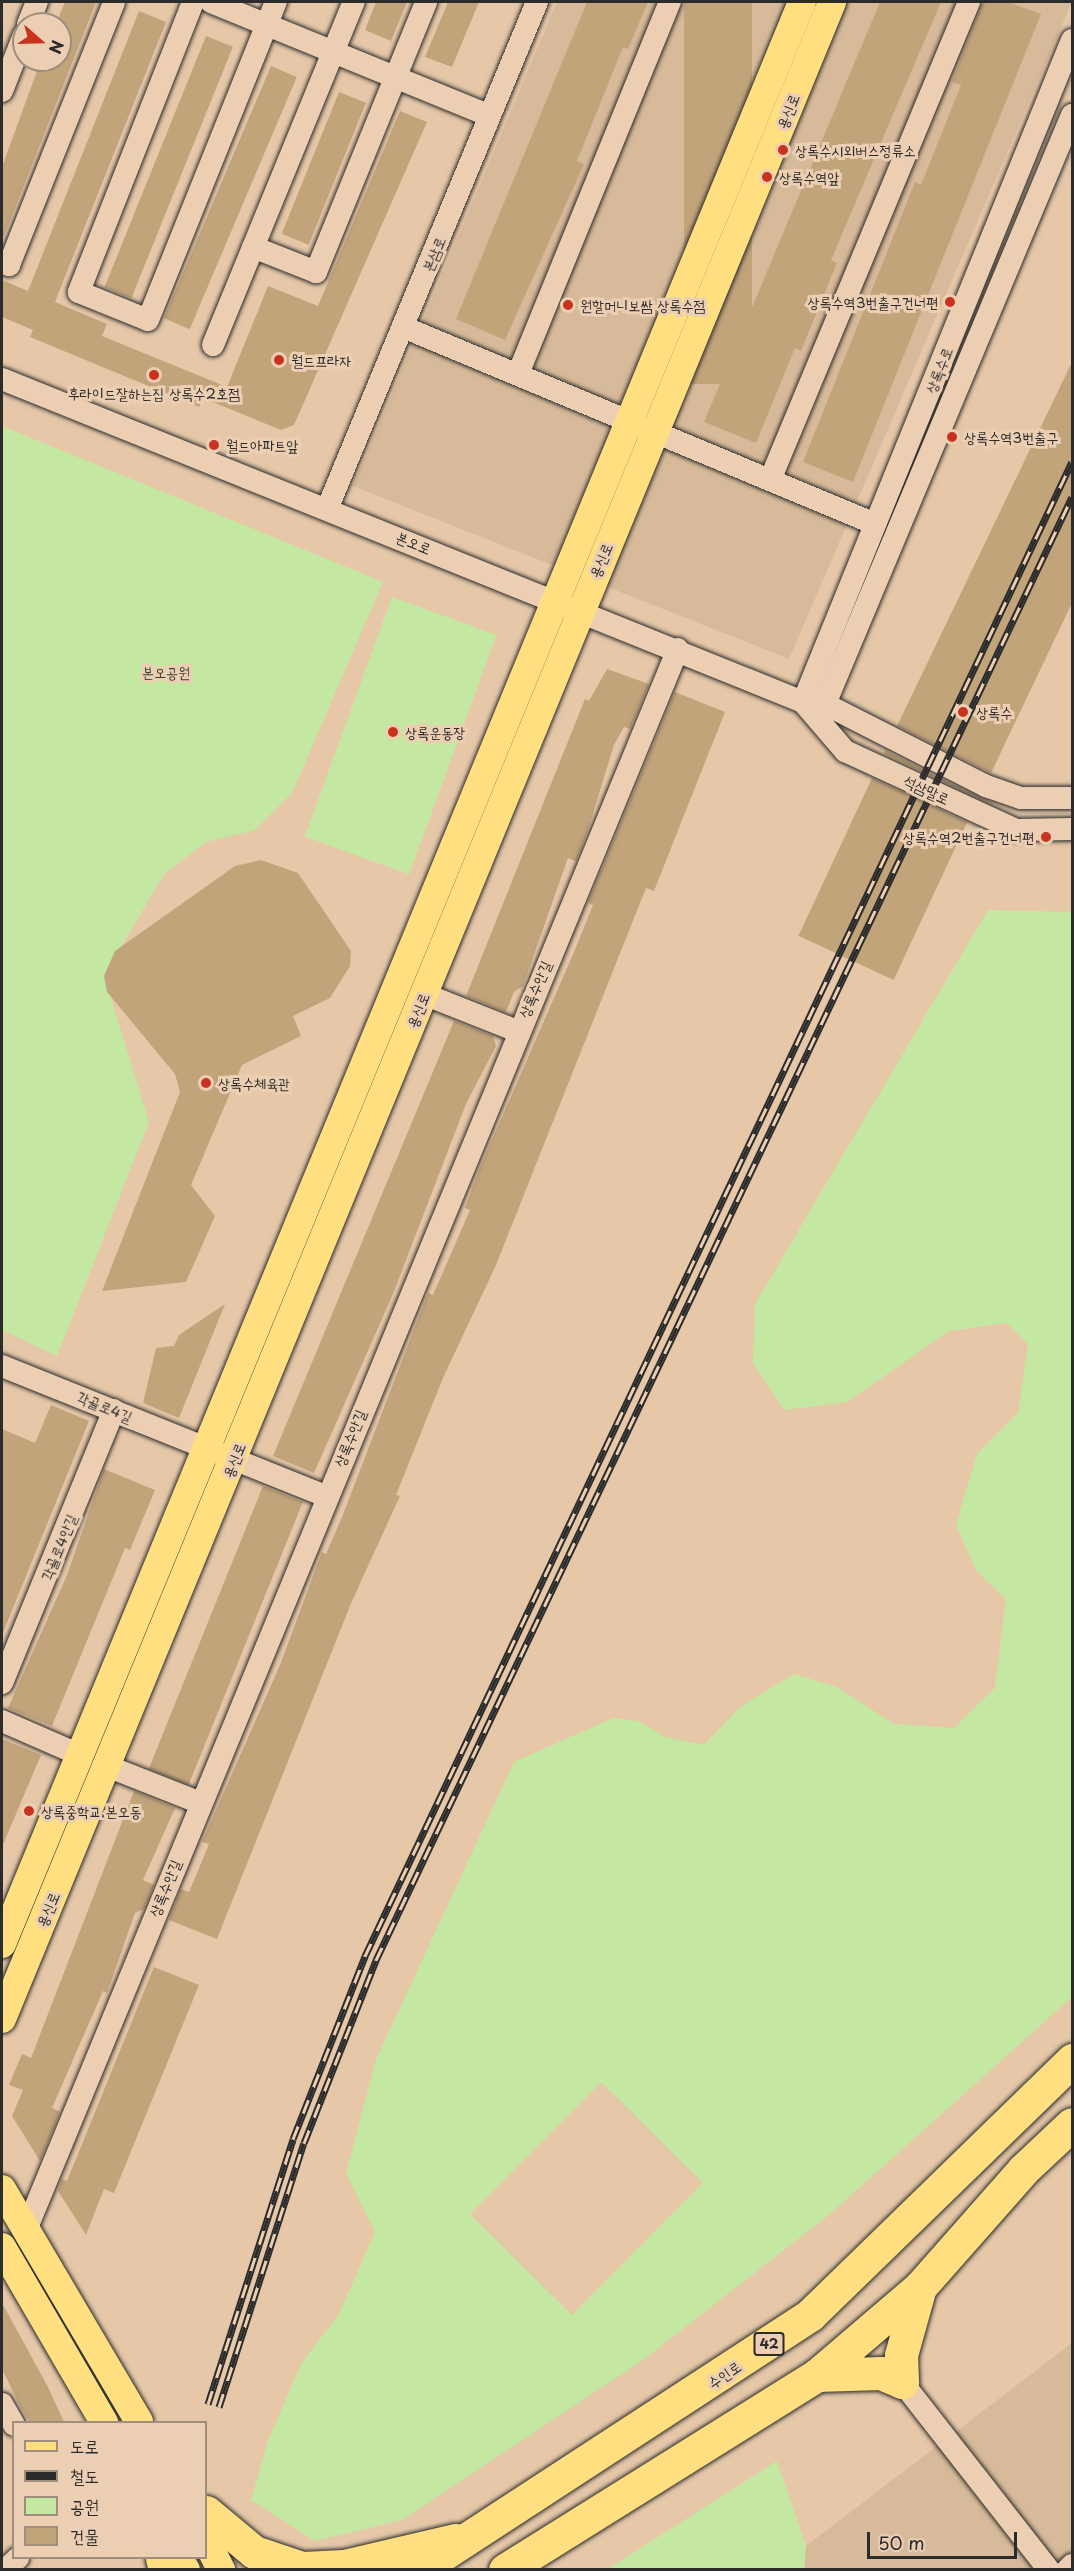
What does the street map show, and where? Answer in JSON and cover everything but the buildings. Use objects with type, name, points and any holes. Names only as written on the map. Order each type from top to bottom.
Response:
[{"type":"highway","name":"수인로","points":[[419,2570],[810,2315],[1072,2060]]},
{"type":"highway","points":[[506,2570],[817,2375],[920,2287],[1023,2170],[1072,2124]]},
{"type":"highway","points":[[817,2375],[881,2373],[902,2382],[901,2355],[920,2287]]},
{"type":"highway","points":[[207,2513],[254,2552],[302,2568],[344,2566],[399,2549],[470,2538]]},
{"type":"main road","name":"용신로","points":[[2,1944],[80,1755],[221,1453],[424,994],[567,605],[628,420],[802,2]]},
{"type":"main road","name":"용신로","points":[[2,2019],[107,1766],[221,1453],[567,605],[655,430],[832,2]]},
{"type":"main road","points":[[2,2189],[138,2421]]},
{"type":"main road","points":[[2,2247],[104,2421]]},
{"type":"main road","points":[[207,2542],[221,2570]]},
{"type":"street","points":[[2,262],[9,265],[114,2]]},
{"type":"street","points":[[193,2],[79,292],[148,320],[276,2]]},
{"type":"street","points":[[211,2],[396,75],[490,116]]},
{"type":"street","points":[[213,345],[354,2]]},
{"type":"street","points":[[253,247],[316,272],[426,2]]},
{"type":"street","name":"본삼로","points":[[328,507],[537,2]]},
{"type":"street","points":[[518,374],[670,2]]},
{"type":"street","points":[[770,480],[969,2]]},
{"type":"street","name":"상록수로","points":[[814,703],[875,524],[1072,40]]},
{"type":"street","points":[[2,91],[12,66]]},
{"type":"street","name":"상록수로","points":[[814,703],[1072,115]]},
{"type":"street","points":[[403,327],[655,430],[875,524]]},
{"type":"street","name":"본오로","points":[[2,379],[328,507],[814,703]]},
{"type":"street","name":"상록수안길","points":[[26,2230],[198,1802],[517,1031],[678,649]]},
{"type":"street","name":"석삼말로","points":[[814,703],[986,786],[1021,798],[1072,798]]},
{"type":"street","name":"석삼말로","points":[[814,703],[845,751],[1016,830],[1072,829]]},
{"type":"street","points":[[424,994],[517,1031]]},
{"type":"street","name":"각골로4길","points":[[2,1366],[325,1496]]},
{"type":"street","name":"각골로4안길","points":[[2,1683],[114,1410]]},
{"type":"street","points":[[2,1721],[80,1755]]},
{"type":"street","points":[[107,1766],[198,1802]]},
{"type":"street","points":[[902,2382],[1048,2570]]},
{"type":"street","points":[[2,2404],[12,2422]]},
{"type":"street","points":[[5,2570],[17,2559]]},
{"type":"street","points":[[1067,2570],[1072,2565]]},
{"type":"shaded area","points":[[557,2],[1072,2],[789,659],[353,486]]},
{"type":"shaded area","points":[[1072,2343],[1072,2569],[804,2570],[806,2546]]},
{"type":"green space","name":"본오공원","points":[[2,426],[383,582],[292,793],[255,830],[206,842],[164,874],[104,976],[149,1122],[57,1356],[2,1330]]},
{"type":"green space","name":"상록운동장","points":[[392,597],[496,635],[409,875],[305,837]]},
{"type":"green space","points":[[988,910],[1072,912],[1072,1997],[830,2214],[643,2360],[402,2520],[315,2541],[251,2500],[268,2441],[301,2364],[339,2314],[375,2232],[346,2173],[376,2060],[514,1762],[613,1718],[638,1721],[665,1737],[704,1745],[740,1707],[794,1674],[837,1687],[894,1724],[954,1728],[995,1688],[1006,1599],[976,1570],[956,1525],[977,1454],[1018,1413],[1028,1344],[1007,1323],[949,1331],[847,1402],[784,1410],[753,1363],[755,1304]],"holes":[[[601,2082],[703,2183],[572,2315],[470,2214]]]},
{"type":"green space","points":[[777,2461],[806,2546],[804,2569],[608,2569]]},
{"type":"railway","points":[[208,2404],[293,2139],[365,1956],[1072,462]]},
{"type":"railway","points":[[219,2407],[304,2143],[376,1960],[1072,497]]},
{"type":"place","name":"상록수시외버스정류소","points":[[783,150]]},
{"type":"place","name":"상록수역앞","points":[[767,177]]},
{"type":"place","name":"상록수역3번출구건너편","points":[[950,302]]},
{"type":"place","name":"원할머니보쌈 상록수점","points":[[568,305]]},
{"type":"place","name":"월드프라자","points":[[279,360]]},
{"type":"place","name":"후라이드잘하는집 상록수2호점","points":[[154,375]]},
{"type":"place","name":"상록수역3번출구","points":[[952,437]]},
{"type":"place","name":"월드아파트앞","points":[[214,445]]},
{"type":"place","name":"상록수","points":[[963,712]]},
{"type":"place","name":"상록운동장","points":[[393,732]]},
{"type":"place","name":"상록수역2번출구건너편","points":[[1046,837]]},
{"type":"place","name":"상록수체육관","points":[[206,1083]]},
{"type":"place","name":"상록중학교.본오동","points":[[29,1811]]}]
